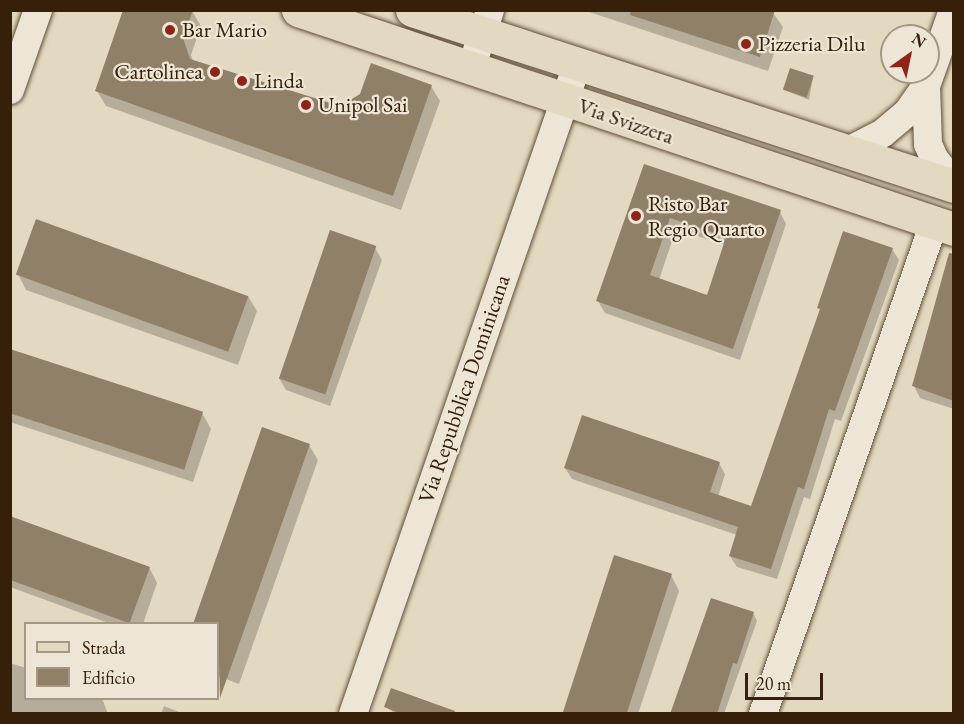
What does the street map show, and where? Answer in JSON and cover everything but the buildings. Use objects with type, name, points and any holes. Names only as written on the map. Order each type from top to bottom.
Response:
[{"type":"main road","name":"Via Svizzera","points":[[298,10],[354,19],[471,69],[944,226]]},
{"type":"main road","name":"Via Svizzera","points":[[412,10],[486,22],[577,65],[954,185]]},
{"type":"street","points":[[10,90],[38,10]]},
{"type":"street","points":[[848,151],[895,124],[926,86],[947,49],[953,10]]},
{"type":"street","points":[[471,69],[486,22]]},
{"type":"street","name":"Via Repubblica Dominicana","points":[[353,714],[577,65]]},
{"type":"street","points":[[926,86],[928,144],[934,158],[954,185]]},
{"type":"street","points":[[763,714],[944,226]]},
{"type":"place","name":"Bar Mario","points":[[170,30]]},
{"type":"place","name":"Pizzeria Dilu","points":[[746,44]]},
{"type":"place","name":"Cartolinea","points":[[215,72]]},
{"type":"place","name":"Linda","points":[[242,81]]},
{"type":"place","name":"Unipol Sai","points":[[306,105]]},
{"type":"place","name":"Risto Bar Regio Quarto","points":[[636,216]]}]
